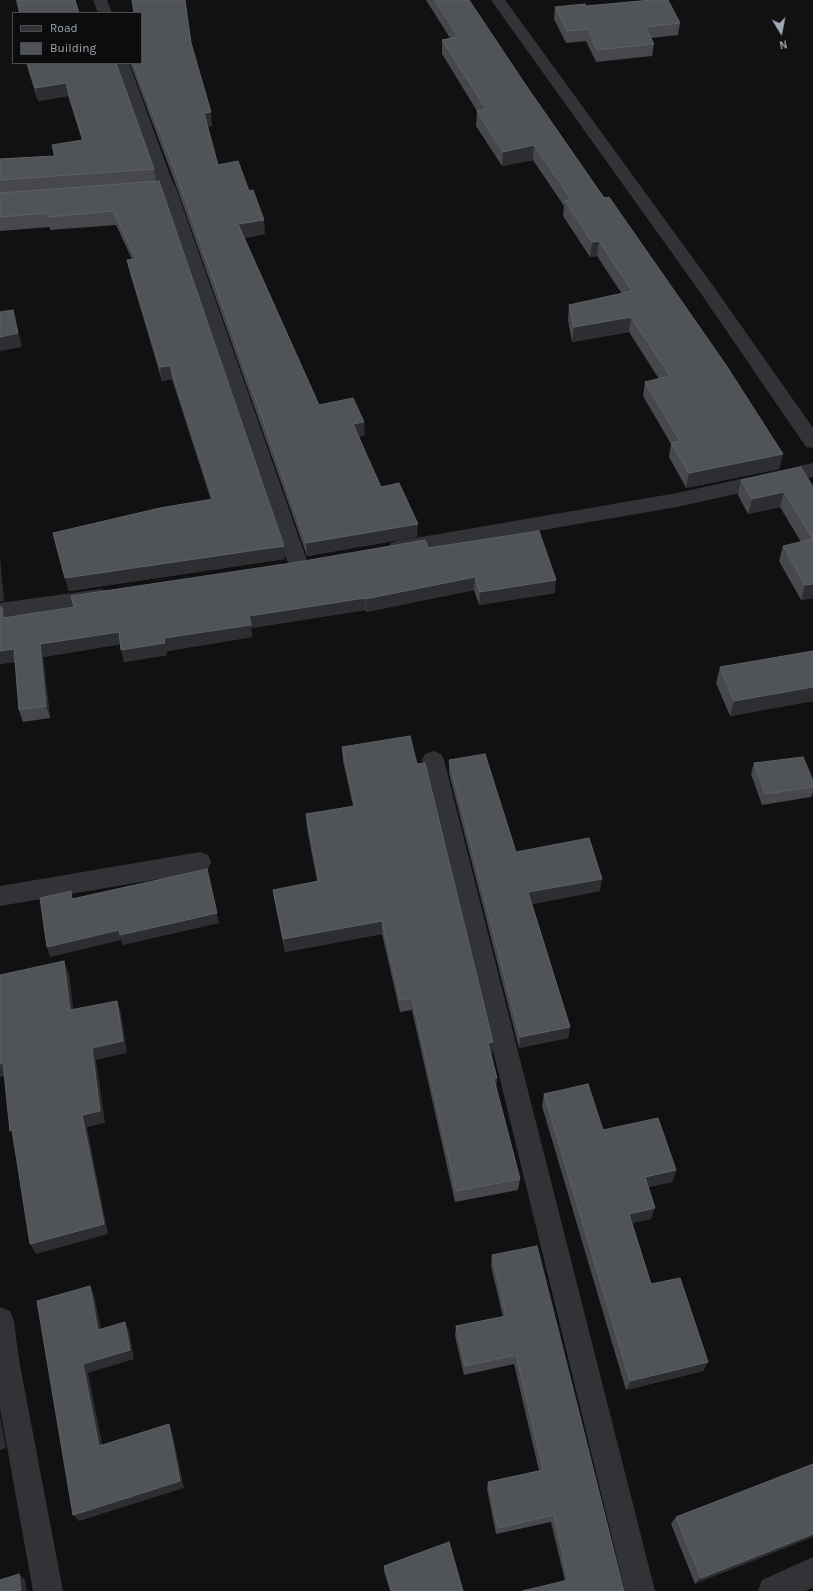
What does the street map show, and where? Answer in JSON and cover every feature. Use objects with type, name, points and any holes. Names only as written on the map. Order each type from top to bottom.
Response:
[{"type":"street","points":[[100,0],[105,12]]},
{"type":"street","points":[[498,0],[703,284],[813,442]]},
{"type":"street","points":[[122,64],[163,178],[161,189],[299,566]]},
{"type":"street","points":[[383,551],[677,500],[813,470]]},
{"type":"street","points":[[0,611],[118,594]]},
{"type":"street","points":[[433,760],[640,1591]]},
{"type":"street","points":[[0,896],[200,862]]},
{"type":"street","points":[[0,1321],[5,1360],[48,1591]]},
{"type":"street","points":[[773,1591],[813,1572]]},
{"type":"building","points":[[17,0],[75,0],[79,12],[20,12]]},
{"type":"building","points":[[132,0],[185,0],[191,43],[211,112],[204,113],[218,165],[238,161],[249,191],[253,190],[264,220],[238,224],[319,405],[353,398],[364,422],[353,424],[381,487],[399,483],[418,524],[306,543],[176,174],[133,64],[142,64],[142,12],[134,12]]},
{"type":"building","points":[[435,0],[469,0],[604,198],[609,197],[726,365],[783,454],[689,473],[671,443],[680,441],[645,382],[670,376],[631,317],[574,327],[569,305],[632,291],[599,241],[592,242],[565,201],[571,199],[534,145],[503,152],[477,111],[486,109],[442,40],[458,37]]},
{"type":"building","points":[[651,0],[668,0],[680,23],[645,27],[654,44],[597,50],[588,29],[567,31],[555,7],[585,4],[586,6]]},
{"type":"building","points":[[28,64],[116,64],[154,169],[0,180],[0,159],[55,156],[52,145],[83,140],[66,83],[35,88]]},
{"type":"building","points":[[159,181],[284,546],[65,578],[53,533],[160,508],[213,499],[170,366],[160,367],[127,260],[136,259],[113,211],[48,217],[48,213],[0,217],[0,193]]},
{"type":"building","points":[[13,310],[18,333],[0,337],[0,312]]},
{"type":"building","points":[[801,467],[813,487],[813,539],[784,492],[752,499],[741,480]]},
{"type":"building","points":[[539,531],[556,580],[480,592],[475,577],[365,599],[249,616],[251,625],[164,638],[165,643],[121,650],[119,632],[40,644],[46,706],[19,710],[14,649],[0,651],[0,607],[2,607],[3,618],[74,607],[71,596],[298,562],[425,540],[428,548]]},
{"type":"building","points":[[813,539],[813,584],[805,585],[783,546]]},
{"type":"building","points":[[813,651],[813,687],[734,701],[720,667]]},
{"type":"building","points":[[410,736],[417,764],[425,763],[493,1042],[488,1043],[497,1078],[494,1079],[520,1179],[456,1191],[412,998],[400,1000],[382,921],[283,939],[273,890],[319,881],[306,814],[355,806],[342,747]]},
{"type":"building","points":[[485,754],[516,852],[589,838],[602,879],[528,892],[570,1027],[520,1037],[449,760]]},
{"type":"building","points":[[803,757],[813,781],[813,787],[765,794],[754,763]]},
{"type":"building","points":[[207,869],[217,913],[120,935],[119,930],[47,947],[40,898],[71,891],[72,899]]},
{"type":"building","points":[[64,961],[70,1010],[117,1001],[123,1041],[92,1048],[100,1111],[82,1115],[104,1224],[30,1244],[12,1130],[10,1131],[3,1063],[0,1064],[0,975]]},
{"type":"building","points":[[588,1084],[603,1130],[658,1118],[676,1170],[645,1177],[655,1208],[629,1214],[651,1284],[680,1278],[708,1362],[630,1381],[544,1094]]},
{"type":"building","points":[[537,1246],[624,1591],[522,1591],[568,1580],[554,1515],[498,1528],[488,1482],[543,1470],[516,1355],[465,1366],[456,1326],[506,1316],[492,1255]]},
{"type":"building","points":[[90,1286],[98,1330],[125,1322],[130,1350],[83,1364],[99,1446],[169,1424],[180,1481],[73,1515],[37,1301]]},
{"type":"building","points":[[813,1464],[813,1534],[701,1578],[676,1517]]},
{"type":"building","points":[[449,1542],[463,1591],[392,1591],[384,1566]]},
{"type":"building","points":[[19,1574],[21,1591],[0,1591],[0,1580]]}]
